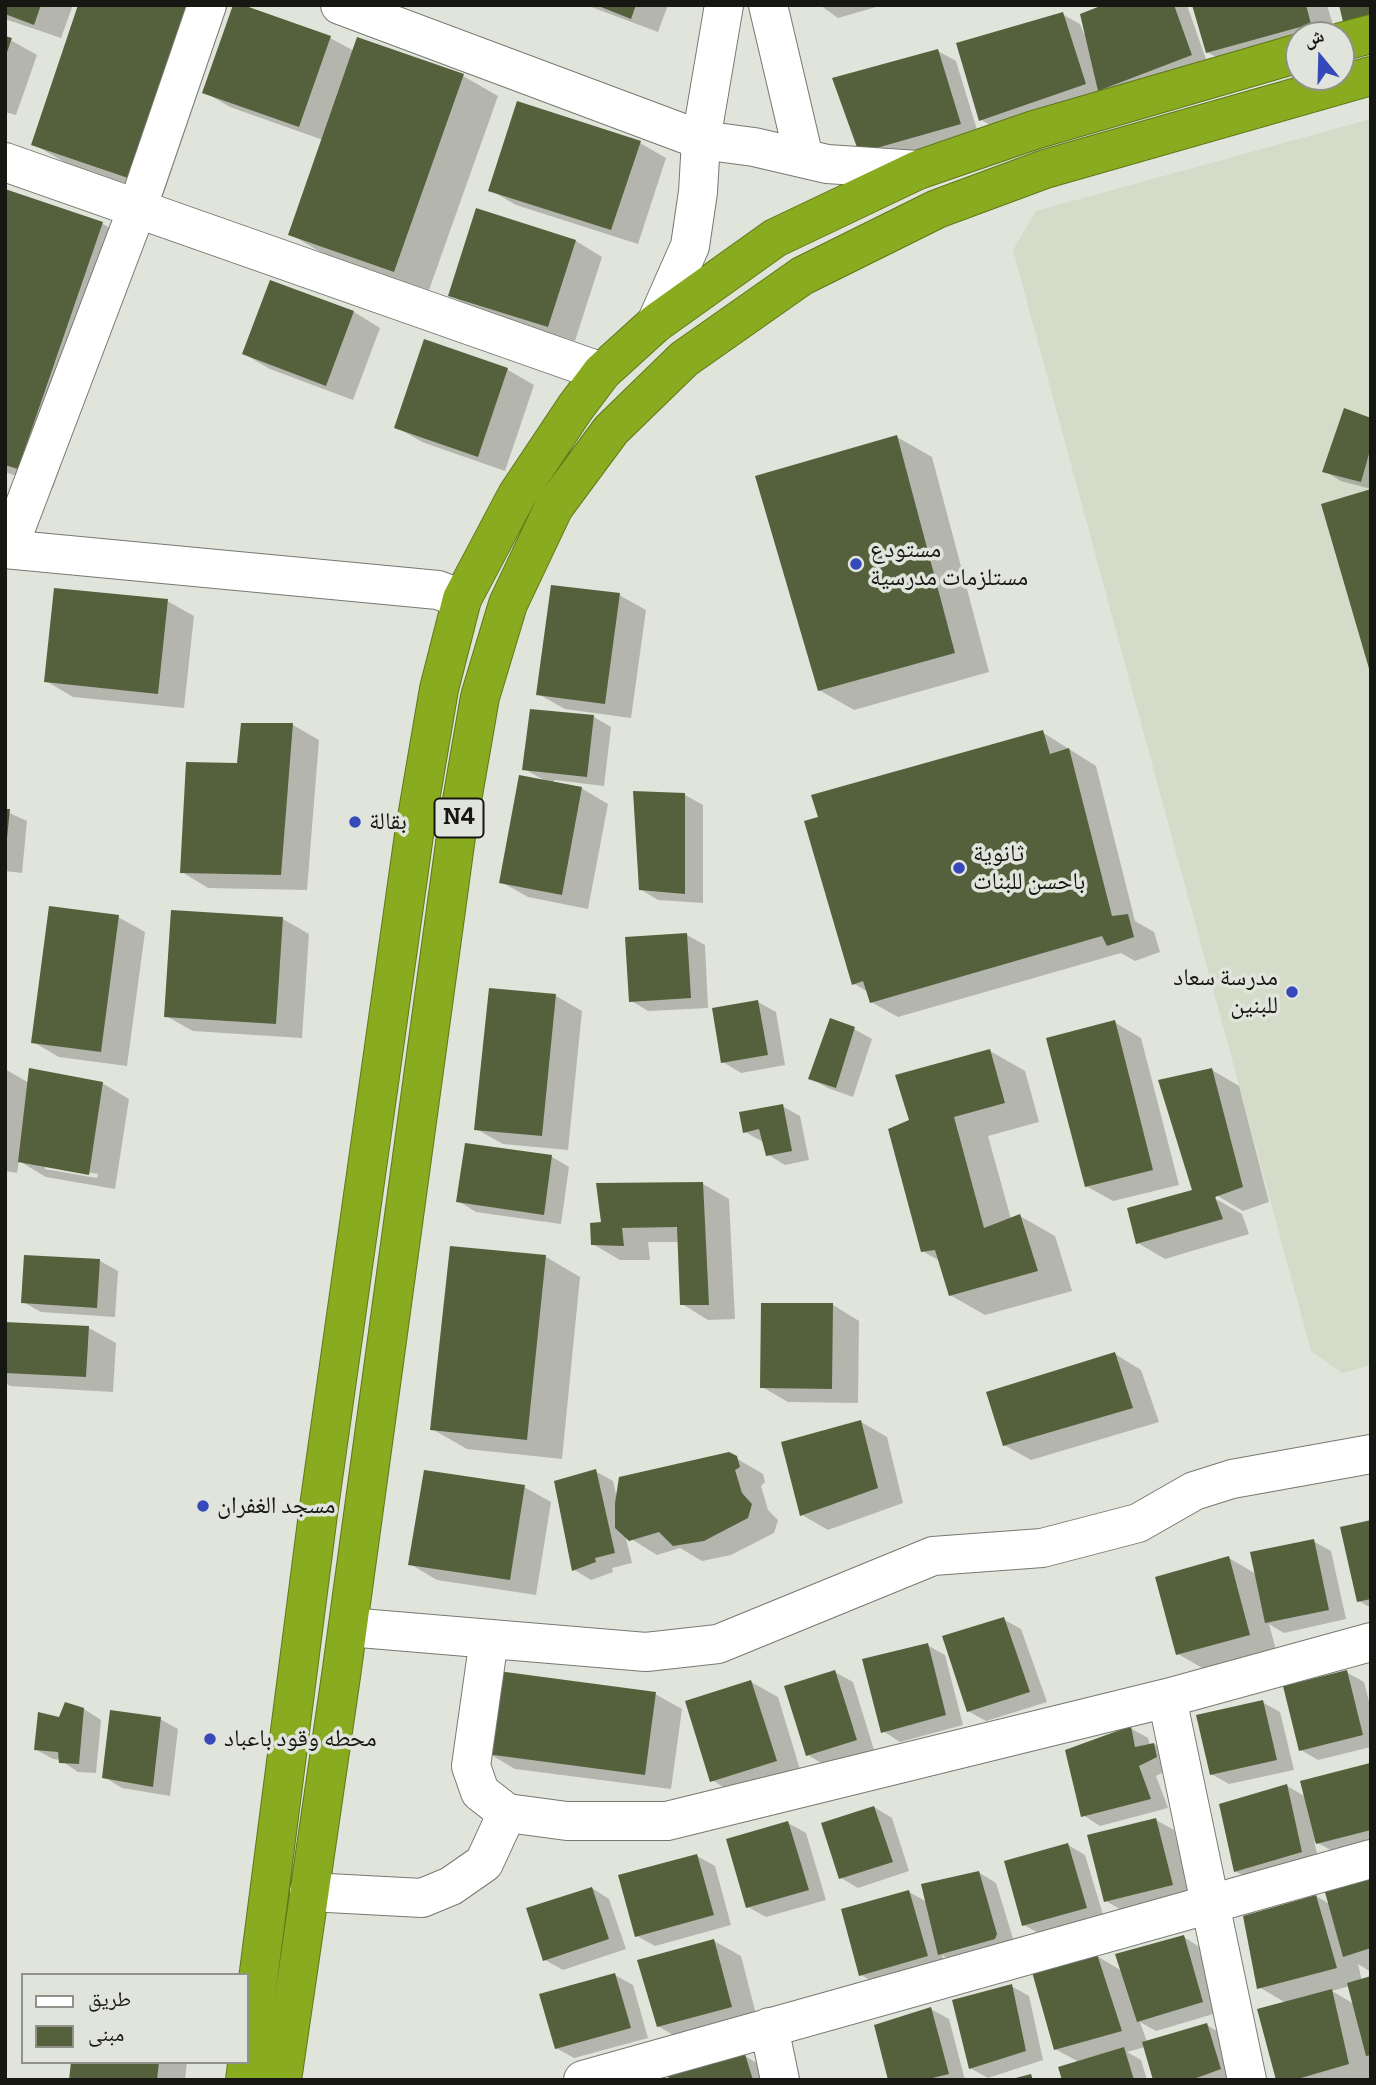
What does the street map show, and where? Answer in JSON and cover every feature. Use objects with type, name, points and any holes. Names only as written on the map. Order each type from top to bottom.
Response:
[{"type":"highway","name":"N4","points":[[248,2057],[318,1514],[414,835],[439,689],[462,599],[517,495],[602,372],[656,323],[775,238],[918,170],[1034,130],[1285,57]]},
{"type":"highway","points":[[1246,68],[1256,107]]},
{"type":"highway","name":"N4","points":[[282,2080],[348,1627],[457,829],[480,697],[508,604],[554,507],[611,430],[684,359],[802,276],[937,209],[1045,169],[1371,76]]},
{"type":"street","points":[[207,5],[137,209],[7,549],[438,590],[462,599]]},
{"type":"street","points":[[340,5],[701,140],[754,147],[827,164],[918,170]]},
{"type":"street","points":[[656,323],[690,246],[698,192],[701,140],[724,5]]},
{"type":"street","points":[[768,5],[804,159]]},
{"type":"street","points":[[5,162],[602,372]]},
{"type":"street","points":[[348,1627],[646,1652],[718,1644],[933,1556],[1042,1548],[1138,1523],[1194,1491],[1232,1479],[1371,1454]]},
{"type":"street","points":[[489,1639],[471,1766],[480,1791],[507,1813],[567,1821],[667,1821],[1167,1698],[1371,1642]]},
{"type":"street","points":[[1167,1698],[1247,2080]]},
{"type":"street","points":[[309,1892],[422,1898],[451,1886],[484,1863],[507,1813]]},
{"type":"street","points":[[583,2080],[1371,1859]]},
{"type":"street","points":[[769,2027],[780,2080]]},
{"type":"shaded area","name":"مدرسة سعاد للبنين","points":[[1371,119],[1371,1365],[1342,1373],[1311,1351],[1013,250],[1036,211]]},
{"type":"building","points":[[5,5],[41,5],[34,25],[5,14]]},
{"type":"building","points":[[78,5],[187,5],[128,178],[31,145]]},
{"type":"building","points":[[233,5],[243,5],[331,36],[299,127],[202,93]]},
{"type":"building","points":[[596,5],[636,5],[631,19]]},
{"type":"building","points":[[1103,5],[1174,5],[1192,55],[1098,91],[1080,14]]},
{"type":"building","points":[[1192,5],[1306,5],[1310,21],[1285,21],[1285,31],[1206,53]]},
{"type":"building","points":[[1339,5],[1371,5],[1371,17],[1355,22],[1343,21]]},
{"type":"building","points":[[1063,12],[1086,84],[979,121],[956,43]]},
{"type":"building","points":[[5,36],[12,38],[6,55],[5,55]]},
{"type":"building","points":[[357,37],[464,74],[394,272],[288,235]]},
{"type":"building","points":[[938,49],[961,124],[859,153],[832,78]]},
{"type":"building","points":[[517,101],[641,141],[611,230],[488,191]]},
{"type":"building","points":[[5,189],[103,222],[18,469],[5,465]]},
{"type":"building","points":[[476,208],[576,240],[548,327],[448,296]]},
{"type":"building","points":[[270,280],[354,311],[326,386],[242,354]]},
{"type":"building","points":[[424,339],[508,368],[478,457],[394,428]]},
{"type":"building","points":[[1344,408],[1371,418],[1371,447],[1361,482],[1322,472]]},
{"type":"building","name":"مستودع مستلزمات مدرسية","points":[[897,435],[955,653],[818,691],[755,476]]},
{"type":"building","points":[[1371,489],[1371,671],[1370,672],[1321,504]]},
{"type":"building","points":[[551,585],[620,593],[605,704],[536,695]]},
{"type":"building","points":[[54,588],[168,599],[158,694],[44,682]]},
{"type":"building","points":[[530,709],[594,715],[587,777],[522,770]]},
{"type":"building","points":[[241,723],[293,723],[281,875],[180,873],[186,762],[237,763]]},
{"type":"building","name":"ثانوية باحسن للبنات","points":[[1043,730],[1050,754],[1069,748],[1112,916],[1128,914],[1134,937],[1107,946],[1102,936],[870,1003],[863,981],[852,985],[804,821],[818,817],[811,795]]},
{"type":"building","points":[[519,775],[582,787],[562,895],[499,883]]},
{"type":"building","points":[[633,791],[685,793],[685,894],[639,890]]},
{"type":"building","points":[[5,809],[10,809],[7,838],[5,838]]},
{"type":"building","points":[[49,906],[119,915],[101,1052],[31,1043]]},
{"type":"building","points":[[171,910],[283,917],[276,1024],[164,1017]]},
{"type":"building","points":[[687,933],[691,998],[629,1002],[625,937]]},
{"type":"building","points":[[489,988],[556,994],[542,1136],[474,1130]]},
{"type":"building","points":[[758,1000],[768,1055],[721,1063],[712,1008]]},
{"type":"building","points":[[830,1018],[855,1027],[836,1088],[808,1079]]},
{"type":"building","points":[[1115,1020],[1153,1170],[1085,1187],[1046,1038]]},
{"type":"building","points":[[990,1049],[1005,1103],[954,1117],[984,1228],[1020,1214],[1038,1271],[949,1296],[935,1250],[921,1252],[888,1129],[909,1120],[895,1075]]},
{"type":"building","points":[[29,1068],[103,1082],[89,1175],[18,1162]]},
{"type":"building","points":[[1212,1068],[1243,1187],[1215,1197],[1223,1219],[1136,1244],[1127,1208],[1192,1190],[1158,1080]]},
{"type":"building","points":[[783,1104],[792,1151],[766,1156],[759,1129],[743,1133],[739,1112]]},
{"type":"building","points":[[465,1143],[552,1155],[544,1215],[456,1202]]},
{"type":"building","points":[[703,1182],[709,1305],[680,1305],[677,1227],[622,1228],[624,1246],[591,1245],[590,1223],[601,1222],[596,1183]]},
{"type":"building","points":[[450,1246],[546,1255],[527,1440],[430,1430]]},
{"type":"building","points":[[24,1255],[100,1259],[97,1308],[21,1303]]},
{"type":"building","points":[[761,1303],[833,1303],[832,1389],[760,1388]]},
{"type":"building","points":[[5,1322],[89,1326],[86,1377],[5,1373]]},
{"type":"building","points":[[1115,1352],[1133,1408],[1003,1446],[986,1392]]},
{"type":"building","points":[[861,1420],[878,1488],[800,1516],[781,1442]]},
{"type":"building","points":[[729,1452],[737,1456],[740,1467],[735,1470],[742,1493],[752,1504],[748,1518],[704,1541],[673,1546],[659,1532],[629,1541],[615,1528],[619,1477]]},
{"type":"building","points":[[596,1469],[615,1553],[595,1558],[596,1562],[572,1571],[554,1481]]},
{"type":"building","points":[[424,1470],[525,1485],[510,1580],[408,1565]]},
{"type":"building","points":[[1371,1520],[1371,1599],[1357,1602],[1340,1527]]},
{"type":"building","points":[[1314,1539],[1329,1610],[1265,1623],[1250,1552]]},
{"type":"building","points":[[1229,1556],[1250,1635],[1176,1655],[1155,1577]]},
{"type":"building","points":[[1004,1617],[1030,1692],[967,1712],[942,1636]]},
{"type":"building","points":[[928,1643],[946,1715],[881,1733],[862,1659]]},
{"type":"building","points":[[835,1670],[857,1740],[806,1756],[784,1686]]},
{"type":"building","points":[[1347,1670],[1363,1735],[1299,1751],[1283,1686]]},
{"type":"building","points":[[498,1671],[656,1692],[645,1775],[486,1754]]},
{"type":"building","points":[[751,1680],[777,1761],[710,1782],[685,1701]]},
{"type":"building","points":[[1263,1700],[1277,1760],[1210,1775],[1196,1715]]},
{"type":"building","points":[[65,1702],[84,1708],[79,1764],[59,1763],[58,1752],[34,1750],[38,1712],[59,1717]]},
{"type":"building","points":[[110,1710],[161,1717],[153,1787],[102,1778]]},
{"type":"building","points":[[1131,1726],[1135,1747],[1154,1743],[1157,1757],[1139,1766],[1151,1799],[1081,1817],[1065,1750]]},
{"type":"building","points":[[1370,1763],[1371,1830],[1316,1844],[1300,1781]]},
{"type":"building","points":[[1287,1784],[1302,1852],[1234,1872],[1219,1804]]},
{"type":"building","points":[[874,1806],[893,1862],[839,1879],[821,1823]]},
{"type":"building","points":[[1156,1818],[1173,1885],[1104,1902],[1087,1835]]},
{"type":"building","points":[[788,1821],[809,1890],[746,1908],[726,1839]]},
{"type":"building","points":[[1068,1843],[1087,1908],[1022,1926],[1004,1861]]},
{"type":"building","points":[[697,1854],[714,1915],[635,1937],[618,1875]]},
{"type":"building","points":[[979,1871],[997,1934],[995,1939],[938,1955],[921,1884]]},
{"type":"building","points":[[1371,1872],[1371,1948],[1343,1957],[1323,1885]]},
{"type":"building","points":[[592,1887],[609,1939],[543,1961],[526,1908]]},
{"type":"building","points":[[909,1890],[928,1956],[859,1976],[841,1909]]},
{"type":"building","points":[[1316,1895],[1337,1968],[1257,1989],[1243,1916]]},
{"type":"building","points":[[1184,1935],[1203,2002],[1137,2022],[1115,1954]]},
{"type":"building","points":[[714,1939],[732,2007],[657,2027],[637,1960]]},
{"type":"building","points":[[1097,1954],[1122,2031],[1054,2050],[1032,1972]]},
{"type":"building","points":[[615,1973],[631,2028],[555,2049],[539,1994]]},
{"type":"building","points":[[1371,1976],[1371,2055],[1366,2056],[1347,1983]]},
{"type":"building","points":[[1012,1984],[1026,2051],[969,2069],[952,2000]]},
{"type":"building","points":[[1332,1989],[1349,2064],[1294,2080],[1276,2080],[1257,2009]]},
{"type":"building","points":[[931,2007],[949,2074],[924,2080],[888,2080],[874,2025]]},
{"type":"building","points":[[1207,2023],[1221,2069],[1191,2080],[1153,2080],[1142,2042]]},
{"type":"building","points":[[1124,2047],[1134,2080],[1062,2080],[1058,2067]]},
{"type":"building","points":[[745,2054],[753,2080],[669,2080],[668,2075]]},
{"type":"building","points":[[71,2064],[159,2064],[157,2080],[69,2080]]},
{"type":"building","points":[[1031,2074],[1033,2080],[1012,2080],[1012,2079]]},
{"type":"place","name":"مستودع مستلزمات مدرسية","points":[[856,564]]},
{"type":"place","name":"بقالة","points":[[355,822]]},
{"type":"place","name":"ثانوية باحسن للبنات","points":[[959,868]]},
{"type":"place","name":"مدرسة سعاد للبنين","points":[[1292,992]]},
{"type":"place","name":"مسجد الغفران","points":[[203,1506]]},
{"type":"place","name":"محطه وقود باعباد","points":[[210,1739]]}]
